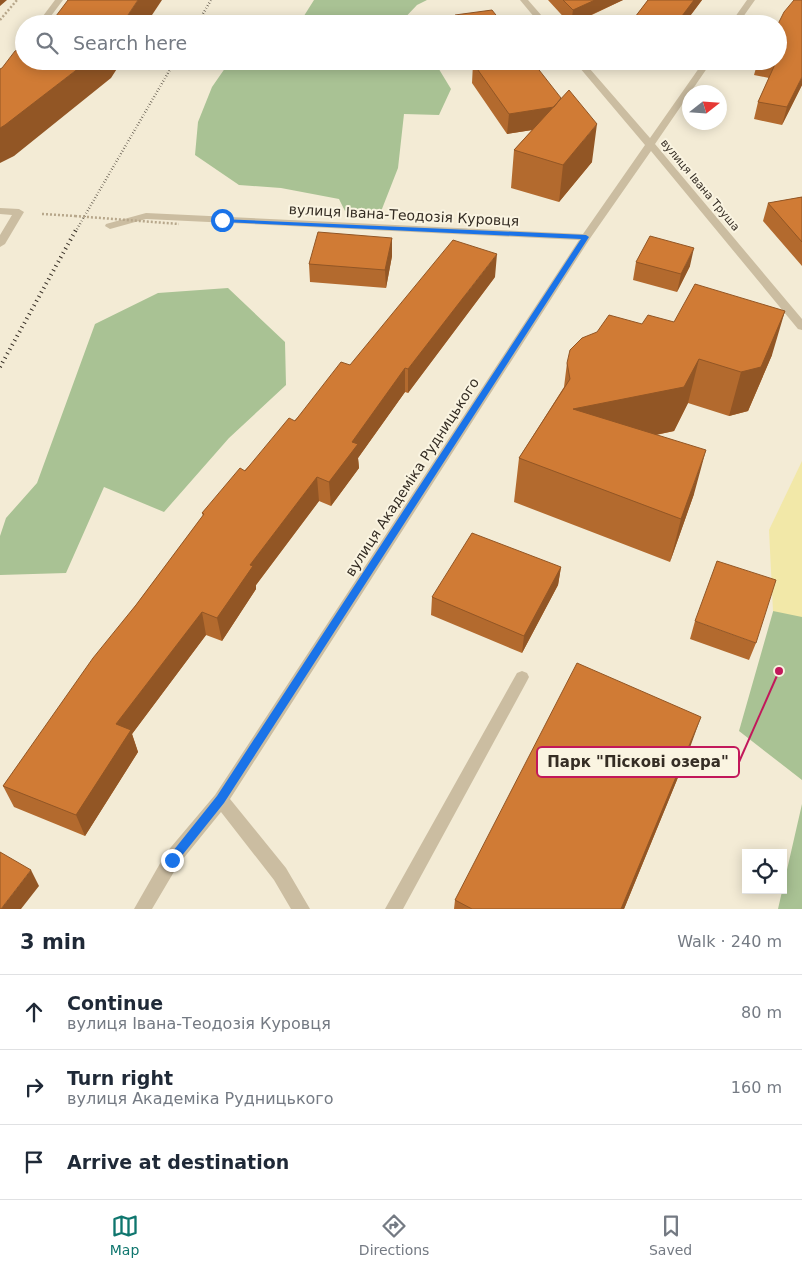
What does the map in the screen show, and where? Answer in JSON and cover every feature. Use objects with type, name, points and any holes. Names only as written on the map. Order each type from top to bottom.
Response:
[{"type":"street","points":[[48,15],[59,0]]},
{"type":"street","points":[[524,0],[537,15]]},
{"type":"street","points":[[740,15],[751,0]]},
{"type":"street","name":"вулиця Івана Труша","points":[[586,70],[802,326]]},
{"type":"street","name":"вулиця Академіка Рудницького","points":[[143,909],[172,860],[221,800],[586,237],[702,70]]},
{"type":"street","points":[[0,211],[18,212],[0,244]]},
{"type":"street","name":"вулиця Івана-Теодозія Куровця","points":[[110,226],[146,216],[586,237]]},
{"type":"street","points":[[394,909],[522,677]]},
{"type":"street","points":[[221,800],[280,874],[301,909]]},
{"type":"path","points":[[0,20],[17,0]]},
{"type":"path","points":[[34,213],[179,224]]},
{"type":"green space","points":[[314,0],[427,0],[417,5],[408,15],[305,15]]},
{"type":"green space","points":[[224,70],[439,70],[451,89],[439,115],[404,114],[398,168],[380,214],[345,211],[339,199],[281,188],[239,185],[195,155],[198,122],[212,87]]},
{"type":"green space","points":[[228,288],[285,342],[286,385],[229,438],[164,512],[104,487],[66,573],[0,575],[0,536],[6,518],[37,483],[95,324],[158,293]]},
{"type":"green space","points":[[802,510],[802,780],[739,731]]},
{"type":"green space","points":[[802,804],[802,909],[778,909],[781,894],[787,894],[787,870]]},
{"type":"sand","points":[[802,461],[802,617],[773,611],[769,530]]},
{"type":"building","points":[[68,0],[138,0],[128,15],[57,15]]},
{"type":"building","points":[[563,0],[595,0],[573,10]]},
{"type":"building","points":[[648,0],[694,0],[683,15],[637,15]]},
{"type":"building","points":[[794,0],[802,0],[802,77],[787,107],[758,102],[772,70],[787,70],[787,15],[782,15]]},
{"type":"building","points":[[492,10],[496,15],[455,15]]},
{"type":"building","points":[[15,51],[15,70],[76,70],[0,128],[0,69]]},
{"type":"building","points":[[478,70],[539,70],[561,98],[554,107],[509,114]]},
{"type":"building","points":[[569,90],[597,124],[563,165],[514,150]]},
{"type":"building","points":[[802,197],[802,242],[768,203]]},
{"type":"building","points":[[318,232],[392,238],[385,270],[309,264]]},
{"type":"building","points":[[650,236],[694,248],[681,274],[636,262]]},
{"type":"building","points":[[453,240],[497,254],[408,369],[405,368],[352,442],[358,444],[329,482],[317,477],[250,565],[253,566],[217,618],[202,612],[116,724],[131,730],[76,815],[3,786],[93,658],[136,605],[204,514],[202,513],[240,468],[245,471],[289,418],[295,421],[341,362],[350,365]]},
{"type":"building","points":[[695,284],[785,311],[761,367],[741,372],[699,359],[684,387],[573,409],[706,450],[681,519],[519,458],[570,379],[567,363],[570,350],[582,338],[597,332],[609,315],[642,324],[648,315],[674,322]]},
{"type":"building","points":[[472,533],[561,567],[524,636],[432,597]]},
{"type":"building","points":[[717,561],[776,580],[756,643],[695,621]]},
{"type":"building","points":[[577,663],[701,717],[621,909],[472,909],[455,900]]},
{"type":"building","points":[[0,852],[31,870],[1,909],[0,909]]},
{"type":"railway","points":[[202,15],[211,0]]},
{"type":"railway","points":[[77,229],[170,70]]},
{"type":"railway","points":[[0,367],[77,228]]},
{"type":"place","name":"Парк \"Піскові озера\"","points":[[779,671]]},
{"type":"route","points":[[172,860],[221,800],[586,237],[222,220]]}]
